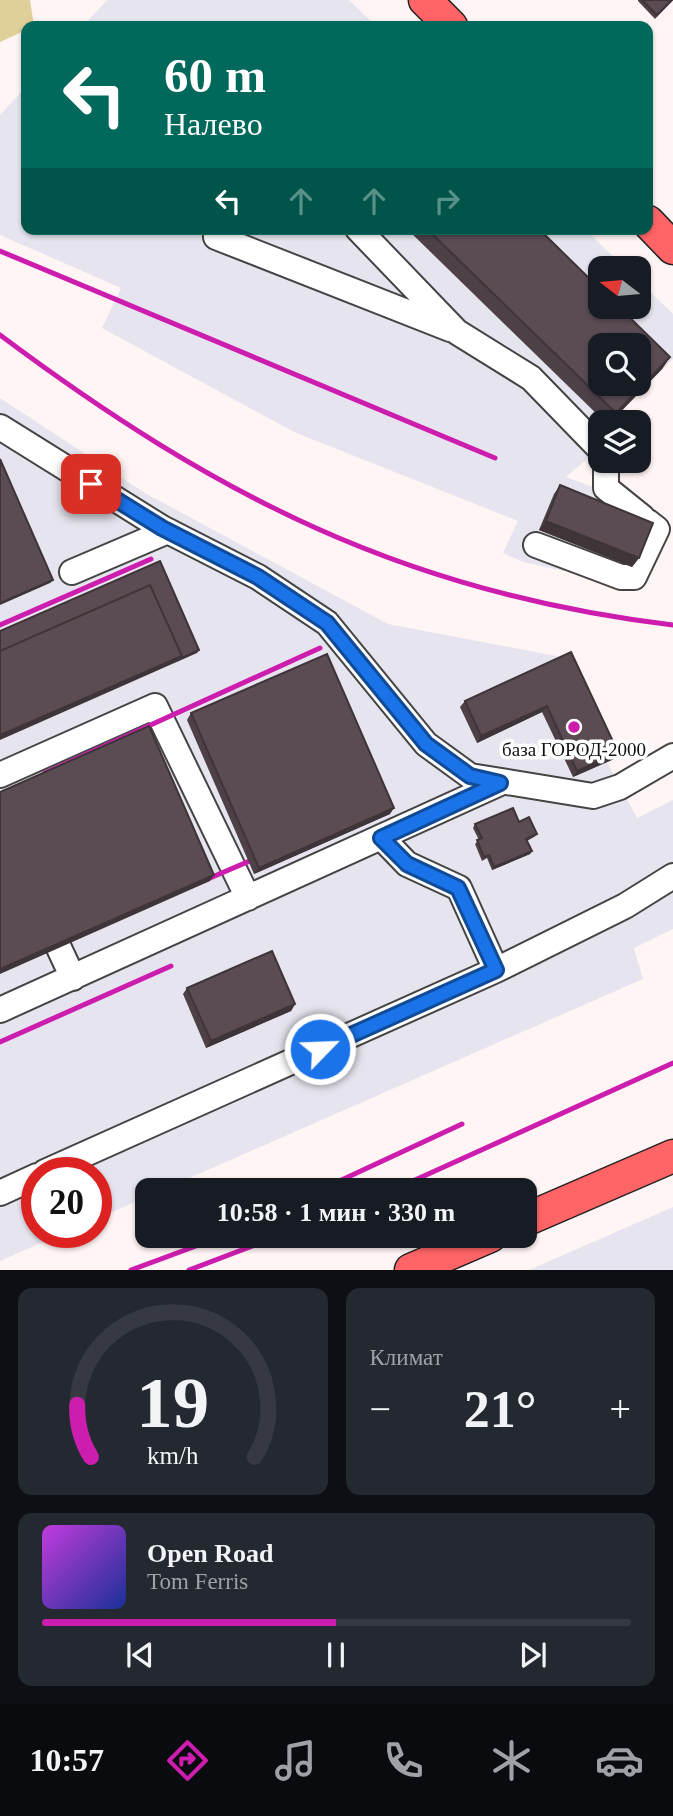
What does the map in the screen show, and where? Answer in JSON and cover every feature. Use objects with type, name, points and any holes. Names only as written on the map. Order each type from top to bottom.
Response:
[{"type":"main road","points":[[425,0],[447,21]]},
{"type":"main road","points":[[653,227],[673,248]]},
{"type":"main road","points":[[537,1215],[673,1156]]},
{"type":"main road","points":[[411,1270],[462,1248]]},
{"type":"street","points":[[364,235],[457,331]]},
{"type":"street","points":[[216,237],[457,331],[531,378],[588,437]]},
{"type":"street","points":[[0,427],[169,531],[258,577],[327,623],[426,744],[470,776],[593,796],[620,787],[673,755]]},
{"type":"street","points":[[606,473],[606,488],[659,529]]},
{"type":"street","points":[[589,498],[659,529]]},
{"type":"street","points":[[537,545],[628,578],[634,577],[639,571],[659,529]]},
{"type":"street","points":[[72,572],[169,531]]},
{"type":"street","points":[[0,775],[155,706],[248,898]]},
{"type":"street","points":[[0,1010],[500,783]]},
{"type":"street","points":[[381,838],[407,864],[458,888],[496,970]]},
{"type":"street","points":[[78,1157],[496,970],[625,906],[673,876]]},
{"type":"street","points":[[35,897],[73,978]]},
{"type":"street","points":[[0,1193],[21,1183]]},
{"type":"shaded area","points":[[0,0],[30,0],[33,21],[21,21],[21,32],[0,42]]},
{"type":"shaded area","points":[[107,0],[349,0],[371,21],[88,21]]},
{"type":"shaded area","points":[[21,92],[21,235],[591,235],[613,256],[588,256],[588,319],[651,319],[651,293],[673,314],[673,359],[651,381],[651,333],[588,333],[588,396],[637,396],[623,410],[588,410],[588,458],[566,477],[643,506],[666,524],[637,590],[629,591],[577,574],[524,562],[503,553],[518,521],[294,432],[102,328],[121,288],[0,235],[0,115]]},
{"type":"shaded area","points":[[0,398],[145,493],[388,624],[567,658],[614,759],[607,762],[637,818],[673,800],[673,929],[634,948],[643,979],[189,1178],[135,1178],[135,1202],[112,1212],[112,1157],[21,1157],[21,1248],[30,1248],[0,1261]]},
{"type":"shaded area","points":[[673,1207],[673,1270],[529,1270]]},
{"type":"building","points":[[642,0],[672,0],[657,15]]},
{"type":"building","points":[[433,235],[545,235],[588,277],[588,319],[631,319],[646,333],[588,333],[588,386]]},
{"type":"building","points":[[651,338],[670,357],[651,377]]},
{"type":"building","points":[[599,396],[632,396],[619,410],[613,410]]},
{"type":"building","points":[[0,459],[53,580],[0,603]]},
{"type":"building","points":[[560,485],[653,523],[639,558],[546,521]]},
{"type":"building","points":[[160,561],[199,650],[180,659],[182,656],[150,585],[0,651],[0,631]]},
{"type":"building","points":[[150,585],[182,656],[0,735],[0,651]]},
{"type":"building","name":"база ГОРОД-2000","points":[[571,652],[618,752],[577,771],[547,706],[481,736],[465,701]]},
{"type":"building","points":[[327,654],[394,808],[259,868],[191,713]]},
{"type":"building","points":[[149,726],[214,875],[0,969],[0,792]]},
{"type":"building","points":[[513,808],[519,822],[529,817],[537,834],[526,839],[532,851],[494,867],[489,855],[484,857],[477,840],[482,838],[475,824]]},
{"type":"building","points":[[272,951],[295,1004],[211,1041],[187,988]]},
{"type":"railway","points":[[0,251],[495,458]]},
{"type":"railway","points":[[0,335],[79,392],[158,443],[236,489],[316,528],[398,561],[484,589],[576,610],[673,625]]},
{"type":"railway","points":[[0,625],[151,559]]},
{"type":"railway","points":[[45,773],[320,648]]},
{"type":"railway","points":[[196,884],[266,854]]},
{"type":"railway","points":[[0,1042],[171,966]]},
{"type":"railway","points":[[419,1178],[673,1063]]},
{"type":"railway","points":[[346,1178],[462,1124]]},
{"type":"railway","points":[[131,1270],[191,1248]]},
{"type":"railway","points":[[189,1270],[247,1248]]},
{"type":"place","name":"база ГОРОД-2000","points":[[574,727]]},
{"type":"route","points":[[91,484],[162,528],[258,577],[327,623],[426,744],[470,776],[500,783],[381,838],[407,864],[458,888],[496,970],[320,1049]]}]
